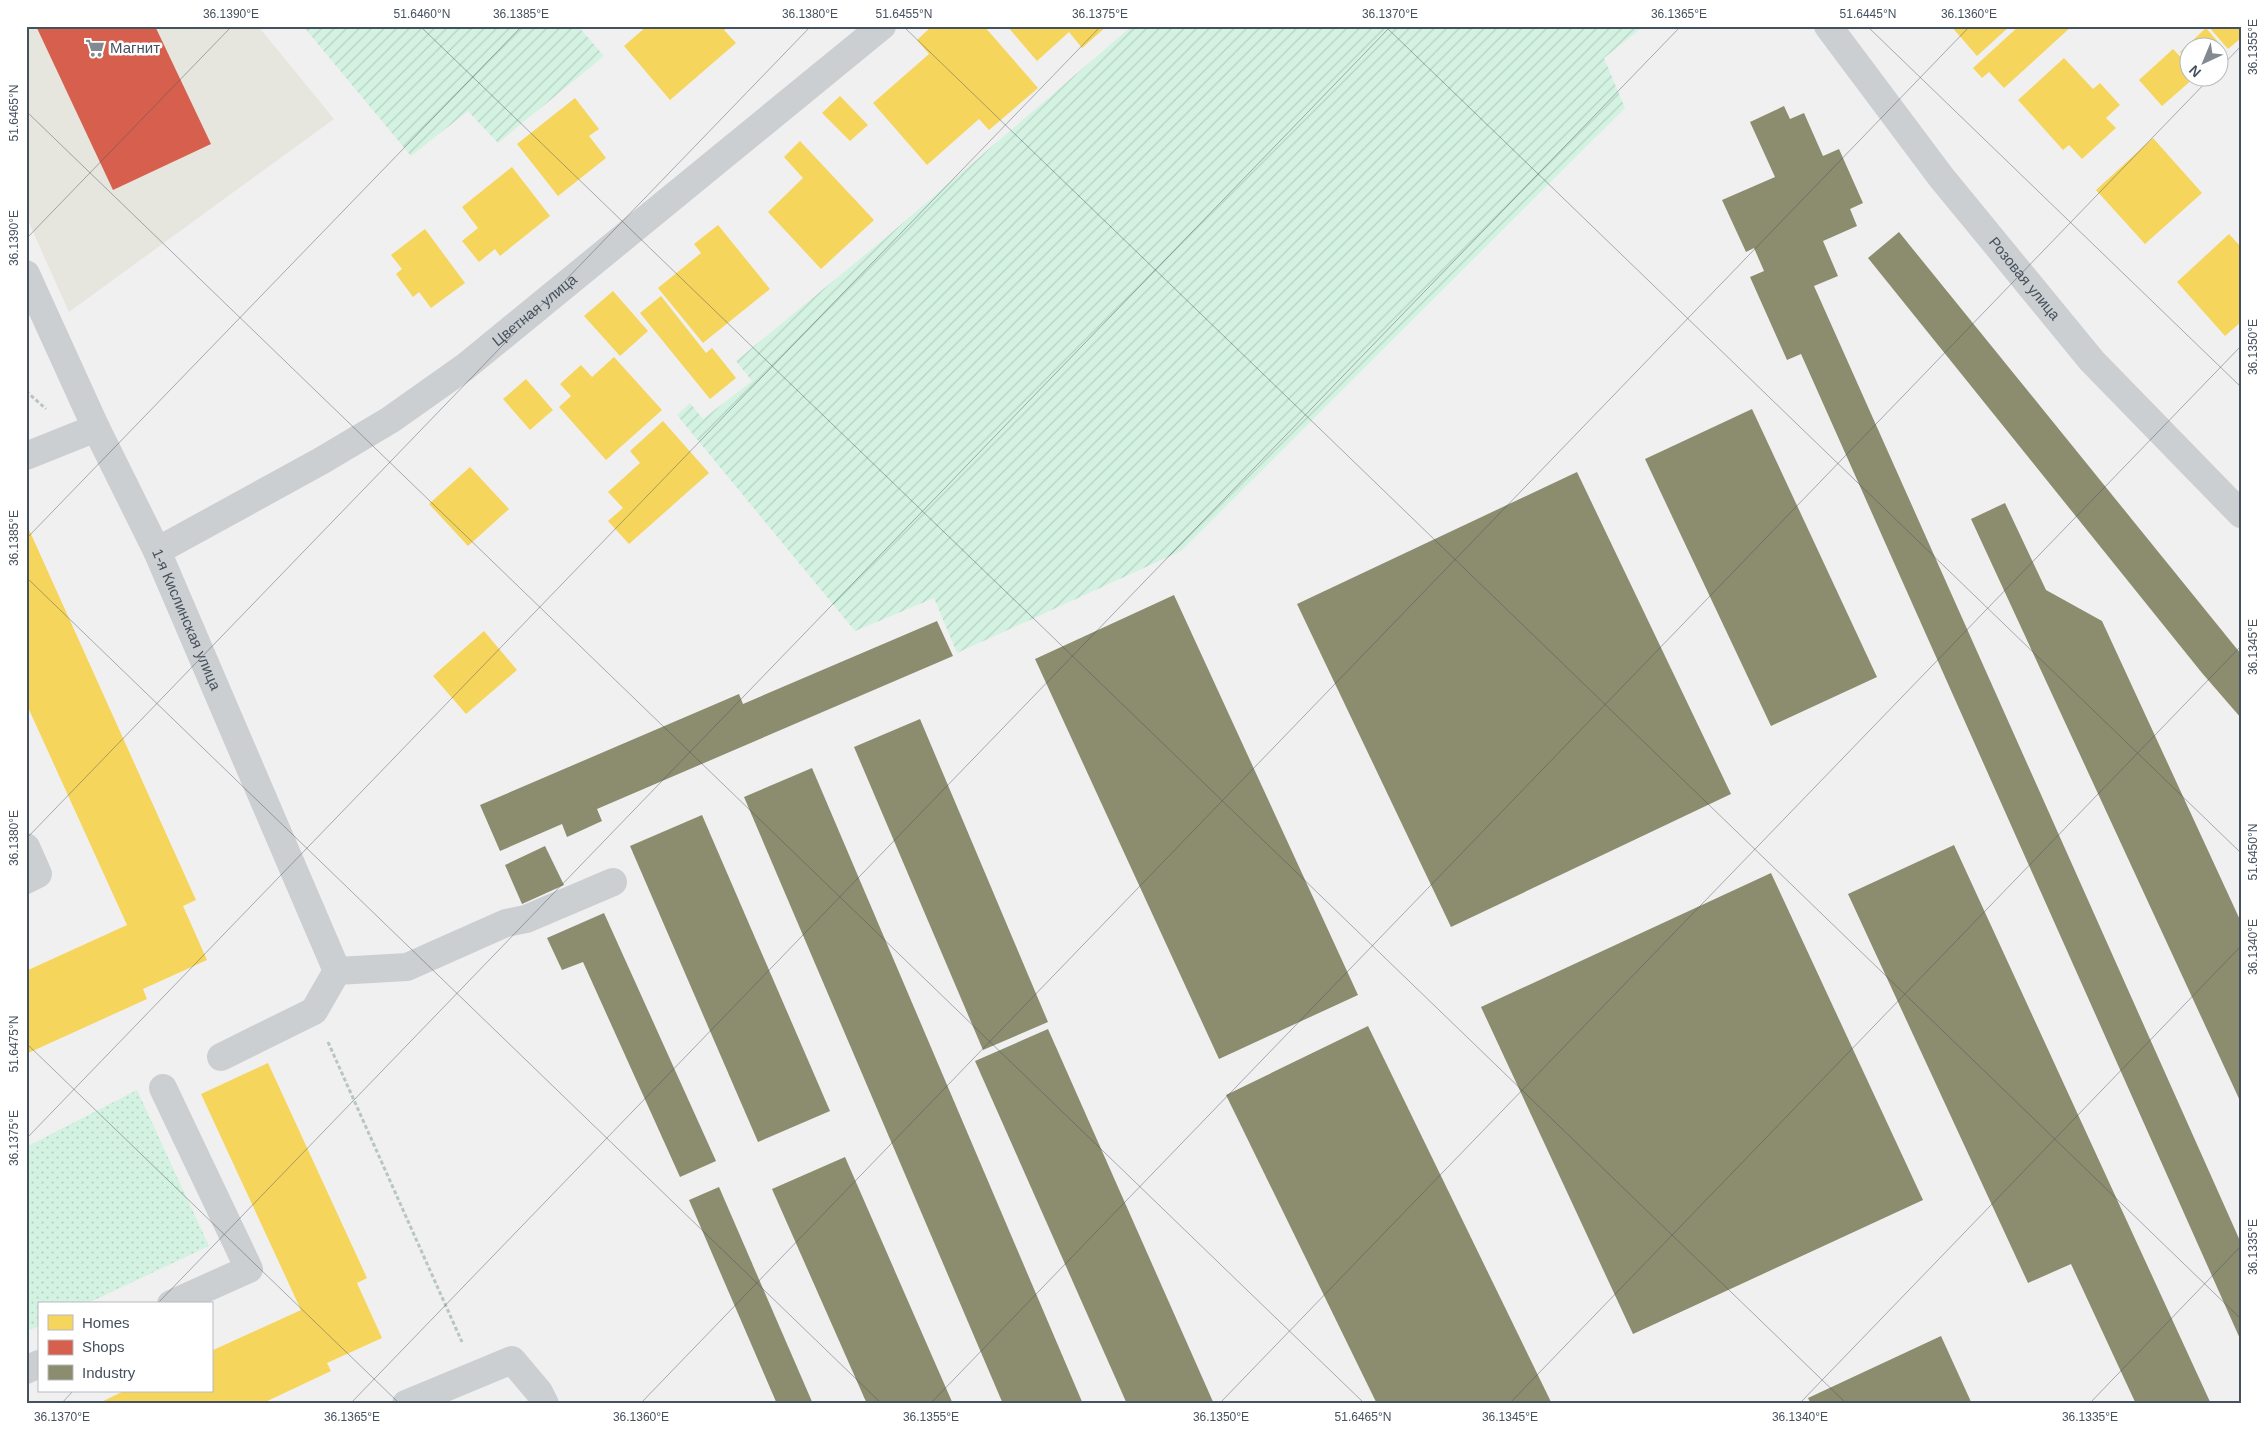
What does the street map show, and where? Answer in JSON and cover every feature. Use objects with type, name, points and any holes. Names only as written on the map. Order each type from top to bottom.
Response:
[{"type":"street","name":"Цветная улица","points":[[157,551],[390,420],[450,378],[882,26]]},
{"type":"street","name":"Розовая улица","points":[[1828,26],[1941,177],[2092,361],[2241,514]]},
{"type":"street","name":"1-я Кислинская улица","points":[[26,274],[96,428],[157,551],[338,971]]},
{"type":"street","points":[[26,456],[96,428]]},
{"type":"street","points":[[26,847],[38,874],[26,880]]},
{"type":"street","points":[[221,1057],[314,1011],[338,971],[407,967],[506,923],[526,919],[613,882]]},
{"type":"street","points":[[162,1088],[249,1268],[175,1302]]},
{"type":"street","points":[[406,1404],[512,1360],[540,1392],[545,1404]]},
{"type":"street","points":[[26,1370],[38,1364]]},
{"type":"path","points":[[314,1011],[477,1374]]},
{"type":"shaded area","points":[[26,26],[258,26],[334,119],[69,312],[26,216]]},
{"type":"green space","points":[[303,26],[578,26],[604,56],[498,143],[468,111],[411,156]]},
{"type":"green space","points":[[1132,26],[1644,26],[1604,58],[1625,108],[1181,551],[957,653],[934,598],[855,631],[677,415],[690,403],[703,419],[752,381],[736,361],[883,240]]},
{"type":"green space","points":[[137,1090],[209,1246],[90,1302],[38,1302],[38,1326],[26,1332],[26,1147]]},
{"type":"building: Homes","points":[[647,26],[729,26],[724,30],[736,43],[670,100],[624,46]]},
{"type":"building: Homes","points":[[932,26],[984,26],[1038,88],[989,130],[979,119],[927,165],[873,103],[929,54],[917,40]]},
{"type":"building: Homes","points":[[1007,26],[1107,26],[1082,48],[1069,32],[1037,61]]},
{"type":"building: Homes","points":[[1951,26],[2010,26],[1977,56]]},
{"type":"building: Homes","points":[[2019,26],[2072,26],[2004,88],[1989,72],[1982,78],[1973,68]]},
{"type":"building: Homes","points":[[2208,26],[2241,26],[2241,38],[2230,47],[2230,38],[2218,38]]},
{"type":"building: Homes","points":[[2206,28],[2215,38],[2195,38]]},
{"type":"building: Homes","points":[[2173,49],[2180,56],[2180,88],[2183,88],[2162,106],[2139,80]]},
{"type":"building: Homes","points":[[2064,58],[2093,89],[2100,83],[2120,105],[2106,118],[2116,128],[2082,159],[2069,145],[2063,150],[2018,100]]},
{"type":"building: Homes","points":[[840,96],[868,125],[850,141],[822,113]]},
{"type":"building: Homes","points":[[575,98],[599,129],[589,136],[606,158],[558,196],[517,144]]},
{"type":"building: Homes","points":[[2153,138],[2202,193],[2145,244],[2096,190]]},
{"type":"building: Homes","points":[[800,141],[874,220],[821,269],[768,212],[803,178],[784,157]]},
{"type":"building: Homes","points":[[512,167],[550,216],[500,256],[495,249],[479,262],[462,241],[478,228],[462,207]]},
{"type":"building: Homes","points":[[718,225],[770,289],[703,343],[658,288],[701,253],[694,244]]},
{"type":"building: Homes","points":[[425,229],[465,283],[431,308],[419,292],[413,297],[396,274],[402,269],[391,255]]},
{"type":"building: Homes","points":[[2229,234],[2241,247],[2241,322],[2225,336],[2177,282]]},
{"type":"building: Homes","points":[[613,291],[648,331],[620,356],[584,316]]},
{"type":"building: Homes","points":[[661,296],[706,353],[712,348],[736,378],[710,399],[640,313]]},
{"type":"building: Homes","points":[[614,357],[662,410],[606,460],[559,407],[571,396],[560,384],[581,365],[592,377]]},
{"type":"building: Homes","points":[[526,379],[553,410],[530,430],[503,399]]},
{"type":"building: Homes","points":[[663,421],[709,473],[629,544],[608,521],[623,508],[608,492],[640,463],[630,451]]},
{"type":"building: Homes","points":[[470,467],[509,509],[468,546],[429,504]]},
{"type":"building: Homes","points":[[26,523],[196,900],[183,906],[207,960],[143,989],[147,999],[26,1054],[26,971],[127,925],[26,703]]},
{"type":"building: Homes","points":[[484,631],[517,670],[466,714],[433,676]]},
{"type":"building: Homes","points":[[268,1063],[367,1278],[357,1283],[382,1338],[327,1363],[331,1371],[261,1404],[97,1404],[122,1392],[212,1392],[212,1351],[301,1310],[201,1094]]},
{"type":"building: Shops","points":[[36,26],[155,26],[211,144],[113,190]]},
{"type":"building: Industry","points":[[1784,106],[1790,119],[1804,113],[1823,156],[1839,149],[1863,203],[1850,209],[1857,226],[1823,241],[1838,276],[1814,286],[2241,1243],[2241,1341],[1801,354],[1787,360],[1750,277],[1764,271],[1754,248],[1746,252],[1722,200],[1775,177],[1750,122]]},
{"type":"building: Industry","points":[[1899,232],[2241,654],[2241,718],[2202,673],[1868,258]]},
{"type":"building: Industry","points":[[1752,409],[1877,677],[1771,726],[1645,459]]},
{"type":"building: Industry","points":[[1577,472],[1731,794],[1451,927],[1297,604]]},
{"type":"building: Industry","points":[[2005,503],[2046,590],[2102,621],[2241,922],[2241,1103],[1971,519]]},
{"type":"building: Industry","points":[[1174,595],[1358,995],[1219,1059],[1035,659]]},
{"type":"building: Industry","points":[[937,621],[953,656],[597,809],[602,821],[567,837],[562,824],[500,851],[480,805],[739,694],[743,704]]},
{"type":"building: Industry","points":[[920,719],[1048,1022],[983,1050],[854,747]]},
{"type":"building: Industry","points":[[812,768],[1083,1404],[1003,1404],[744,797]]},
{"type":"building: Industry","points":[[702,815],[830,1111],[758,1142],[630,846]]},
{"type":"building: Industry","points":[[1954,845],[2211,1404],[2136,1404],[2071,1264],[2028,1283],[1848,894]]},
{"type":"building: Industry","points":[[545,846],[564,885],[522,904],[505,865]]},
{"type":"building: Industry","points":[[1771,873],[1923,1200],[1633,1334],[1481,1007]]},
{"type":"building: Industry","points":[[604,913],[716,1161],[680,1177],[583,962],[562,970],[547,938]]},
{"type":"building: Industry","points":[[1368,1026],[1552,1404],[1377,1404],[1226,1095]]},
{"type":"building: Industry","points":[[1048,1029],[1214,1404],[1127,1404],[975,1061]]},
{"type":"building: Industry","points":[[845,1157],[953,1404],[867,1404],[772,1189]]},
{"type":"building: Industry","points":[[719,1187],[813,1404],[777,1404],[689,1200]]},
{"type":"building: Industry","points":[[1941,1336],[1972,1404],[1811,1404],[1808,1398]]},
{"type":"place","name":"Магнит","points":[[95,48]]}]
